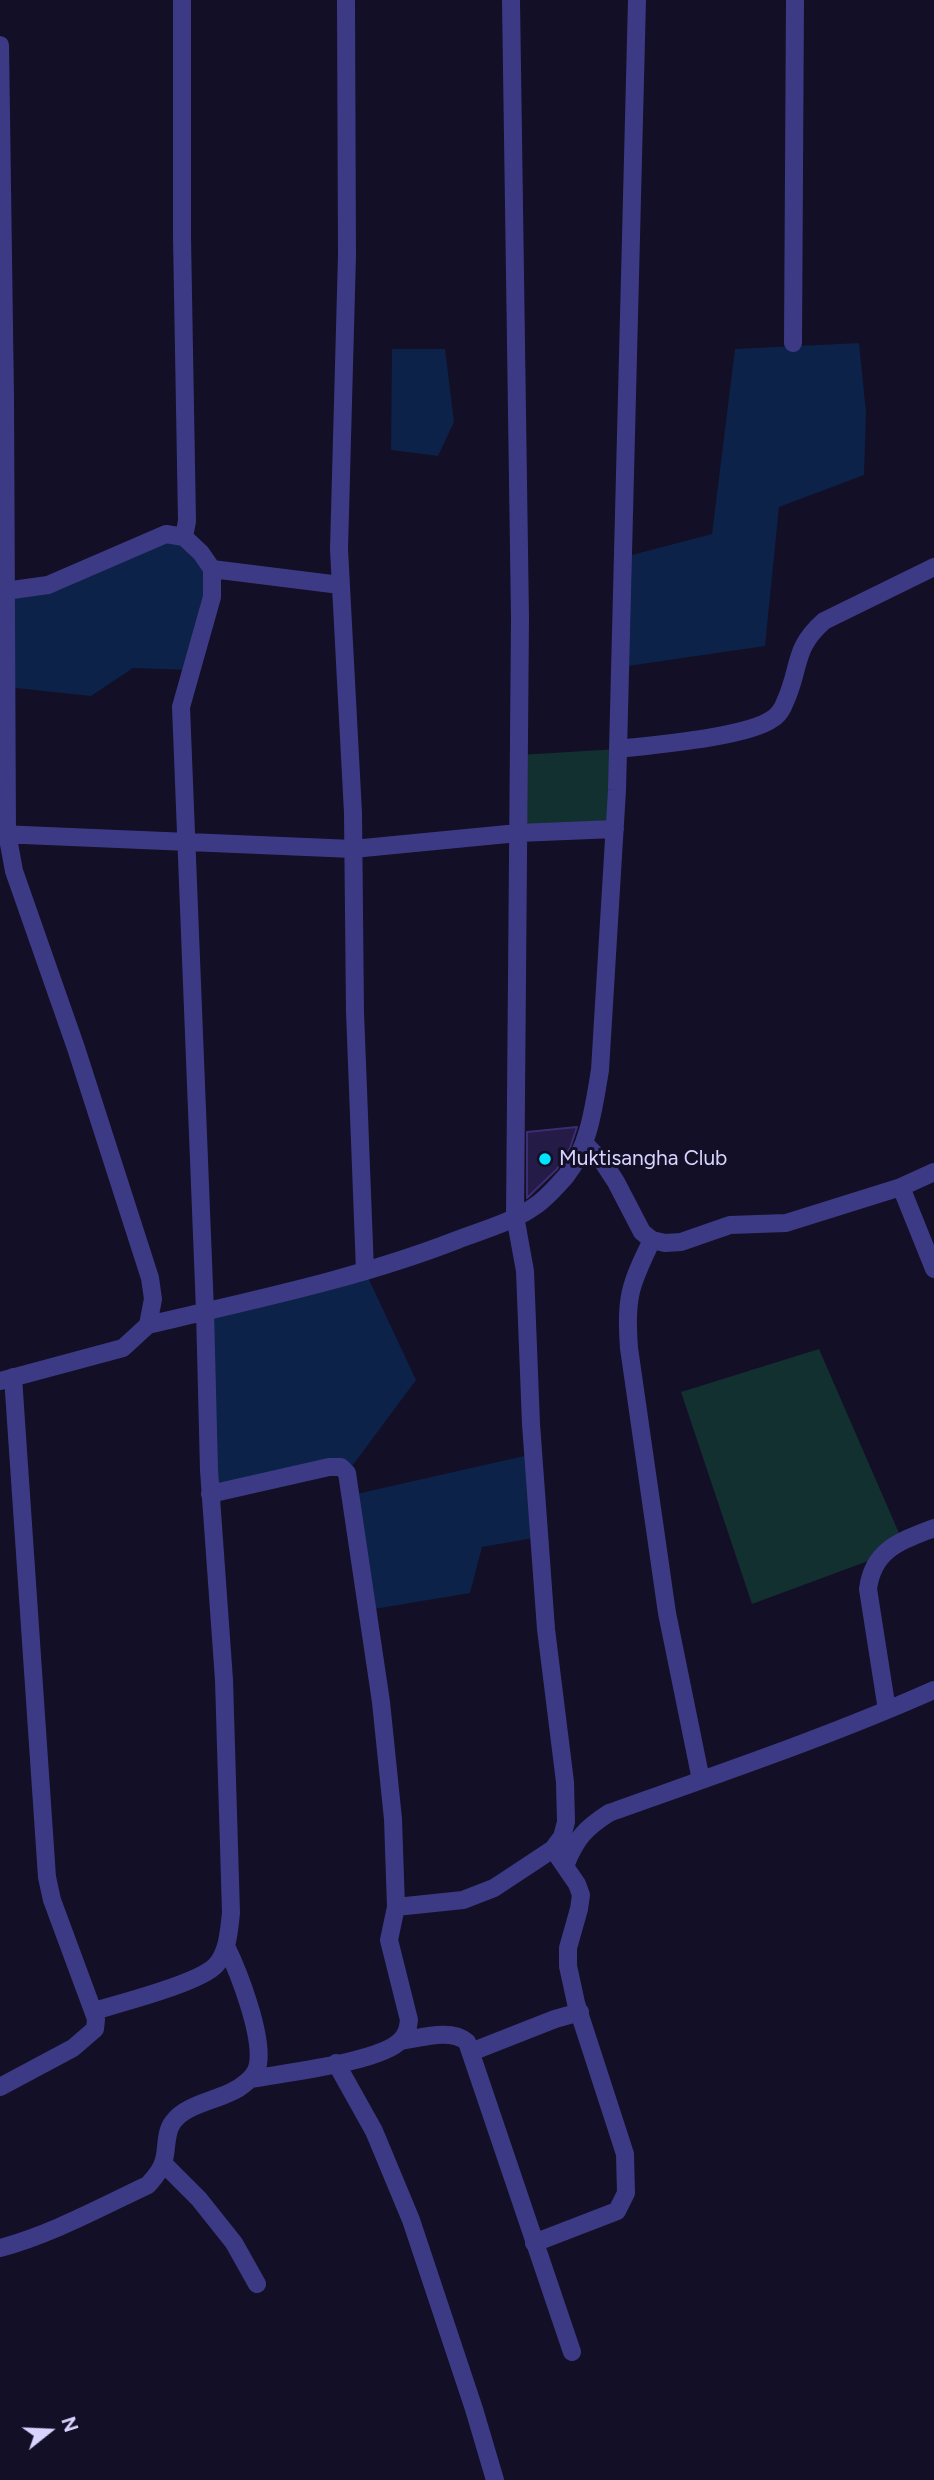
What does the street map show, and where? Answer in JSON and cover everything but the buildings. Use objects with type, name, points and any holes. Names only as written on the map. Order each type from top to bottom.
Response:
[{"type":"street","points":[[182,0],[182,237],[187,521],[184,537]]},
{"type":"street","points":[[346,0],[347,255],[339,549],[353,849],[355,1012],[365,1271]]},
{"type":"street","points":[[396,1907],[463,1900],[494,1888],[553,1849],[562,1837],[566,1822],[565,1782],[546,1629],[531,1424],[525,1271],[515,1216],[520,618],[511,0]]},
{"type":"street","points":[[0,2087],[73,2048],[95,2029],[94,2011],[52,1900],[47,1877],[6,1379],[123,1348],[148,1325],[414,1257],[515,1216],[536,1206],[566,1175],[584,1143],[600,1070],[615,829],[637,0]]},
{"type":"street","points":[[793,343],[795,0]]},
{"type":"street","points":[[0,45],[5,398],[3,833],[150,1278],[153,1298],[148,1325]]},
{"type":"street","points":[[5,591],[48,585],[166,534],[184,537],[201,553],[212,569],[212,597],[181,707],[210,1494],[224,1680],[231,1913],[226,1947],[217,1965],[200,1978],[94,2011]]},
{"type":"street","points":[[618,749],[732,733],[757,727],[773,719],[790,691],[797,658],[811,633],[824,621],[934,567]]},
{"type":"street","points":[[212,569],[340,585]]},
{"type":"street","points":[[3,833],[353,849],[518,834],[615,829]]},
{"type":"street","points":[[584,1143],[603,1162],[642,1232],[652,1240],[665,1243],[681,1242],[730,1225],[786,1223],[901,1187],[934,1172]]},
{"type":"street","points":[[901,1187],[934,1269]]},
{"type":"street","points":[[652,1240],[632,1279],[626,1313],[629,1348],[667,1613],[701,1780]]},
{"type":"street","points":[[210,1494],[329,1467],[341,1467],[347,1473],[381,1702],[393,1819],[396,1907],[389,1940],[409,2020],[408,2030],[400,2041],[387,2050],[251,2079]]},
{"type":"street","points":[[887,1710],[868,1589],[870,1575],[879,1557],[902,1540],[934,1528]]},
{"type":"street","points":[[565,1866],[575,1843],[588,1826],[609,1813],[783,1752],[934,1690]]},
{"type":"street","points":[[534,2243],[617,2211],[626,2193],[625,2154],[568,1966],[568,1948],[581,1895],[577,1884],[553,1849]]},
{"type":"street","points":[[0,2248],[55,2228],[148,2185],[163,2163],[167,2137],[173,2122],[185,2111],[234,2092],[251,2079],[258,2065],[257,2046],[239,1974],[226,1947]]},
{"type":"street","points":[[471,2052],[580,2012]]},
{"type":"street","points":[[400,2041],[460,2035],[467,2042],[572,2352]]},
{"type":"street","points":[[336,2063],[374,2131],[411,2220],[463,2372],[495,2480]]},
{"type":"street","points":[[163,2163],[222,2227],[257,2284]]},
{"type":"green space","points":[[618,749],[615,829],[518,833],[519,755]]},
{"type":"green space","points":[[819,1349],[902,1540],[879,1557],[752,1604],[681,1392]]},
{"type":"water","points":[[859,343],[866,412],[864,475],[779,507],[765,646],[621,667],[624,557],[712,534],[735,349]]},
{"type":"water","points":[[392,349],[445,349],[454,422],[438,456],[391,450]]},
{"type":"water","points":[[166,534],[212,569],[192,670],[133,668],[91,696],[6,687],[5,591],[31,588]]},
{"type":"water","points":[[365,1271],[416,1380],[347,1473],[341,1467],[210,1494],[205,1312]]},
{"type":"water","points":[[533,1454],[539,1537],[482,1547],[470,1593],[368,1610],[352,1495]]},
{"type":"place","name":"Muktisangha Club","points":[[545,1159]]}]
